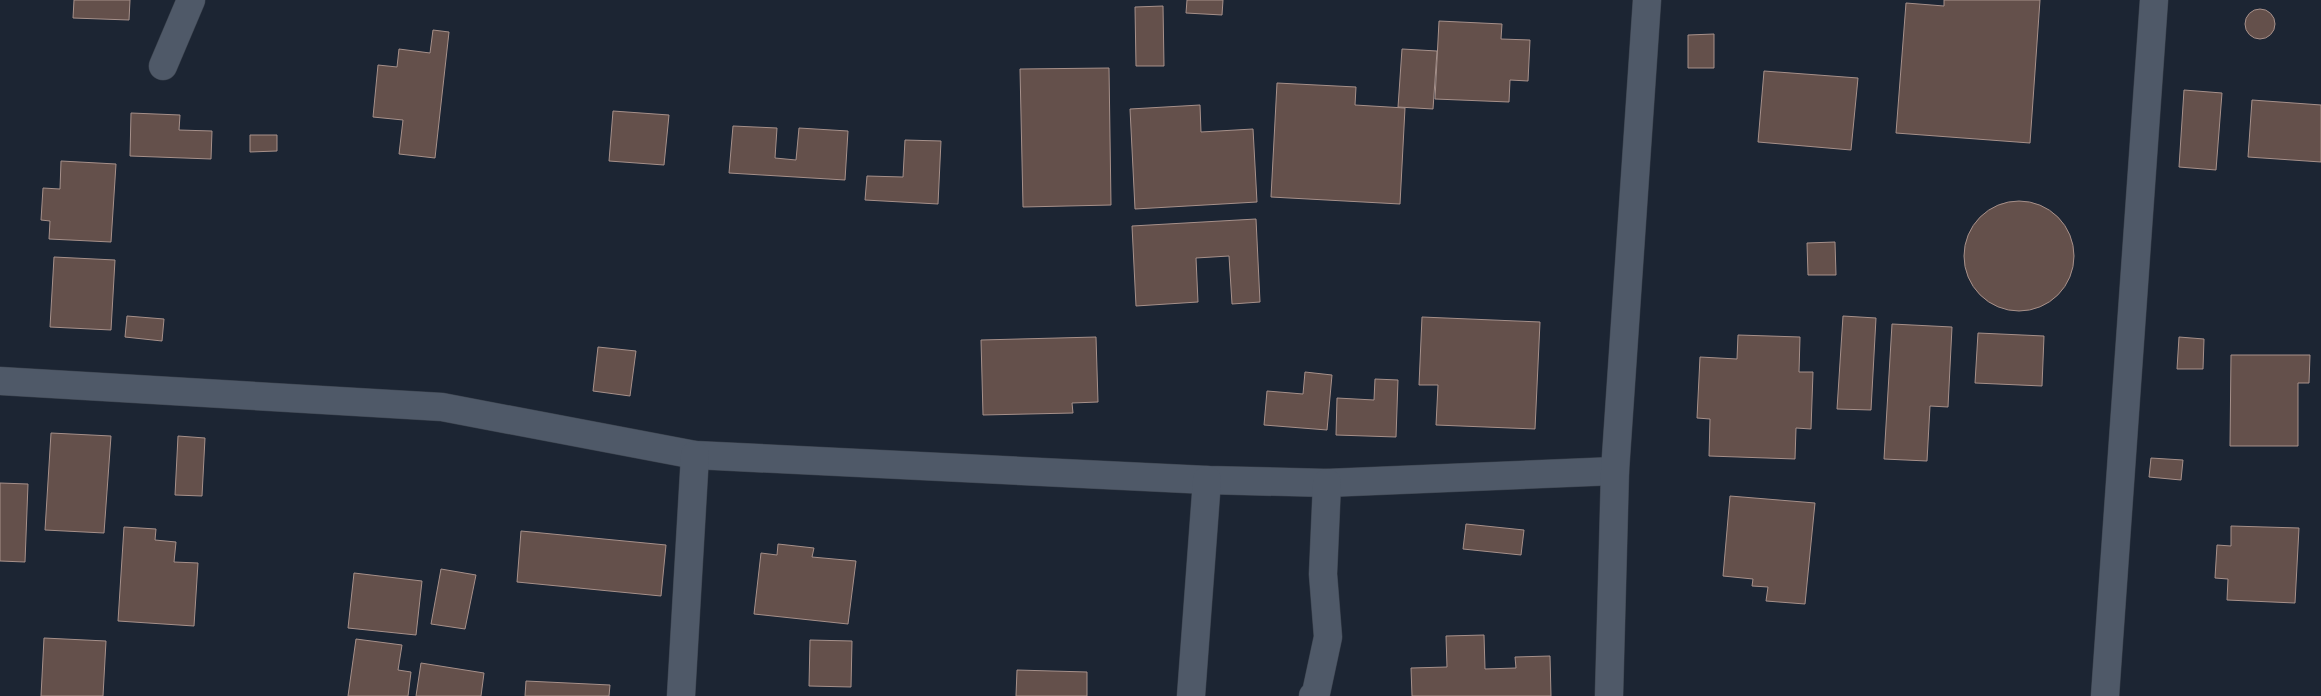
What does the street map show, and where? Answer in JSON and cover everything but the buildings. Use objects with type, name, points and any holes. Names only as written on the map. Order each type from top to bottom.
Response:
[{"type":"street","points":[[163,66],[191,0]]},
{"type":"street","points":[[1609,696],[1615,471],[1647,0]]},
{"type":"street","points":[[2105,696],[2154,0]]},
{"type":"street","points":[[0,381],[442,407],[695,455],[1208,480],[1327,483],[1615,471]]},
{"type":"street","points":[[681,696],[695,455]]},
{"type":"street","points":[[1191,696],[1208,480]]},
{"type":"street","points":[[1314,696],[1328,637],[1323,574],[1327,483]]}]
